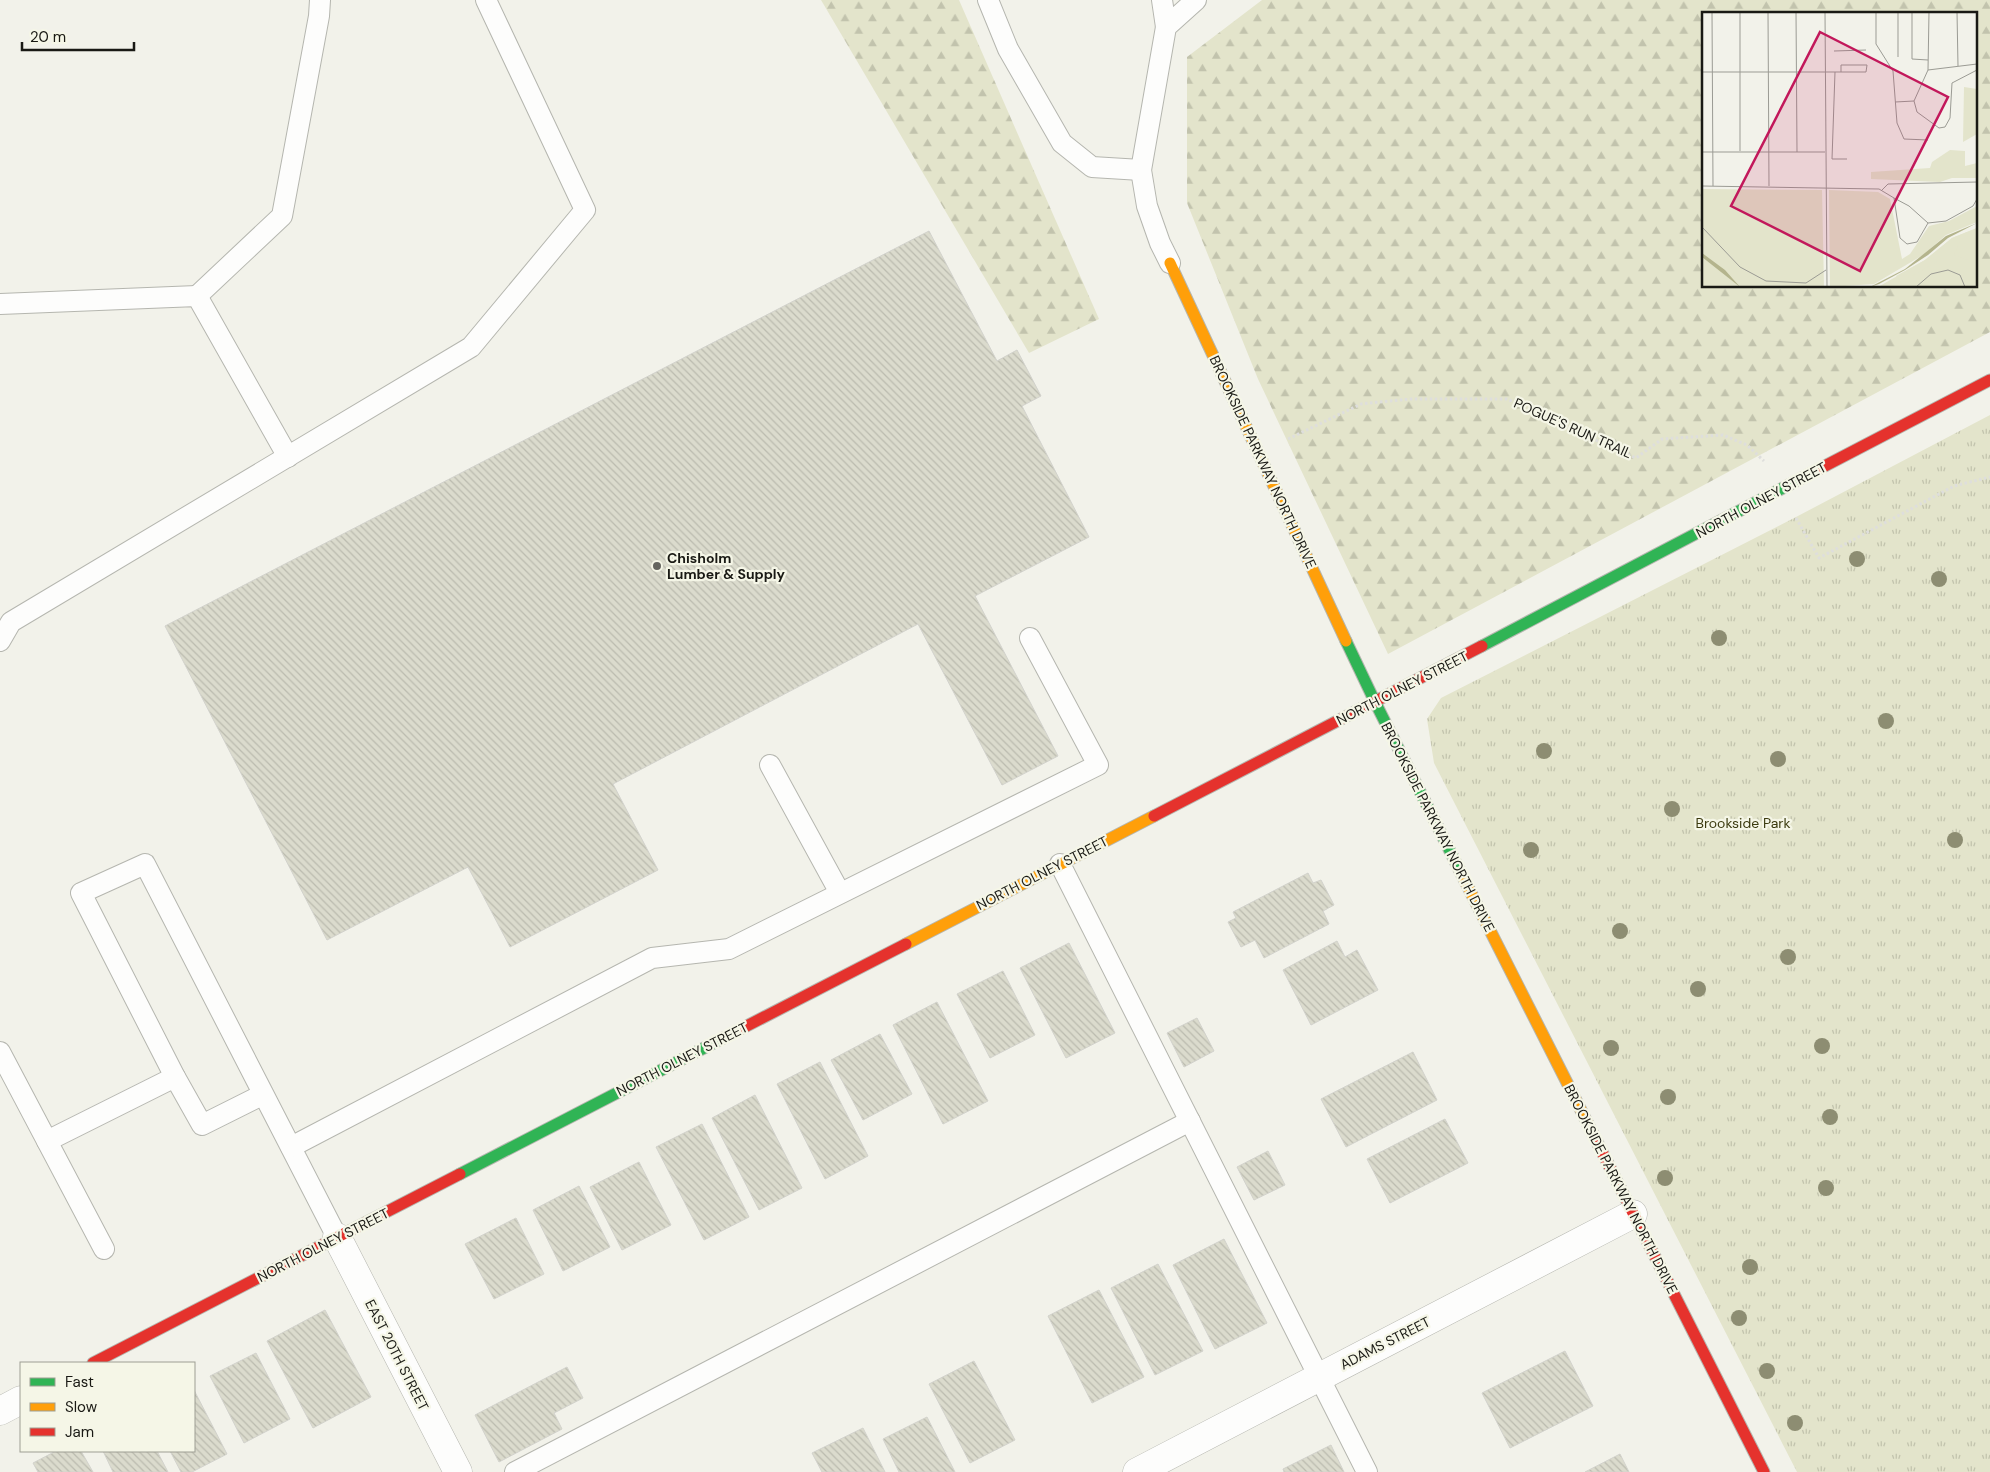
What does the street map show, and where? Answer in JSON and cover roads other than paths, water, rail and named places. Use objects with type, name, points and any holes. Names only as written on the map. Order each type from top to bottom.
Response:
[{"type":"street","name":"BROOKSIDE PARKWAY NORTH DRIVE","points":[[1170,263],[1375,702],[1764,1472]]},
{"type":"street","name":"NORTH OLNEY STREET","points":[[95,1362],[1375,702],[1990,380]]},
{"type":"street","name":"ADAMS STREET","points":[[1137,1472],[1633,1214]]},
{"type":"street","name":"EAST 20TH STREET","points":[[337,1237],[458,1472]]},
{"type":"street","points":[[0,1412],[20,1401]]},
{"type":"lane","points":[[0,304],[197,296],[282,216],[319,16],[320,0]]},
{"type":"lane","points":[[0,641],[11,622],[472,347],[585,210],[486,0]]},
{"type":"lane","points":[[988,0],[1008,49],[1062,143],[1092,167],[1141,170]]},
{"type":"lane","name":"BROOKSIDE PARKWAY NORTH DRIVE","points":[[1162,0],[1166,27],[1141,170],[1147,206],[1160,243],[1170,263]]},
{"type":"lane","points":[[1166,27],[1196,0]]},
{"type":"lane","points":[[197,296],[288,457]]},
{"type":"lane","points":[[291,1147],[652,958],[729,949],[1098,765],[1030,638]]},
{"type":"lane","points":[[770,765],[840,893]]},
{"type":"lane","points":[[262,1095],[202,1125],[81,893],[144,864],[337,1237]]},
{"type":"lane","points":[[1060,864],[1367,1472]]},
{"type":"lane","points":[[0,1052],[104,1249]]},
{"type":"lane","points":[[47,1141],[175,1076]]},
{"type":"lane","points":[[515,1472],[1190,1121]]},
{"type":"place","name":"Chisholm Lumber & Supply","points":[[657,566]]},
{"type":"park label","name":"Brookside Park","points":[[1743,823]]}]
